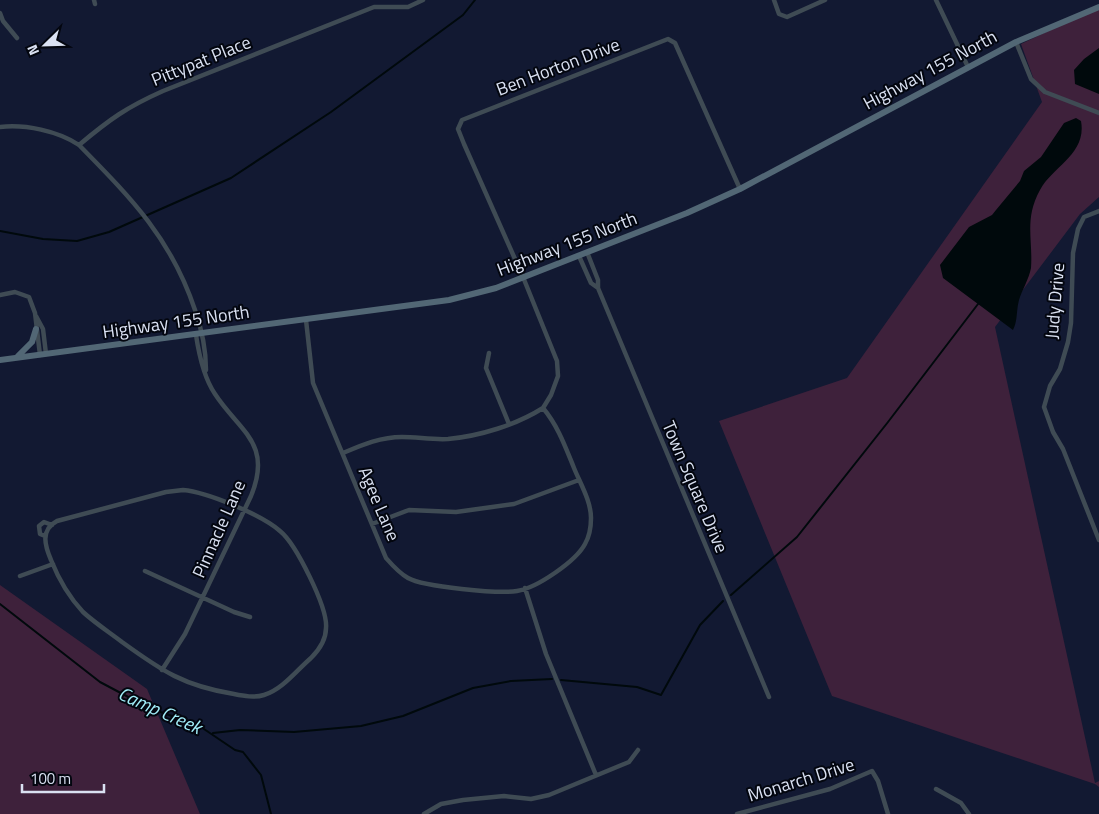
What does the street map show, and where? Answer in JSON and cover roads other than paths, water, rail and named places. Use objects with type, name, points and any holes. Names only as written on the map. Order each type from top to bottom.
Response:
[{"type":"main road","name":"Highway 155 North","points":[[0,360],[200,335],[461,298],[490,290],[687,213],[740,189],[1016,42],[1099,7]]},
{"type":"main road","points":[[14,358],[28,348],[36,329]]},
{"type":"street","name":"Pittypat Place","points":[[80,145],[113,116],[131,105],[374,7],[408,6],[423,0]]},
{"type":"street","points":[[774,0],[779,14],[787,17],[825,0]]},
{"type":"street","points":[[936,0],[968,67]]},
{"type":"street","points":[[0,13],[17,38]]},
{"type":"street","name":"Ben Horton Drive","points":[[523,277],[458,129],[462,120],[474,115],[668,39],[675,43],[740,189]]},
{"type":"street","points":[[1016,42],[1031,79],[1045,92],[1099,113]]},
{"type":"street","points":[[0,127],[28,128],[68,137],[80,145]]},
{"type":"street","name":"Pinnacle Lane","points":[[80,145],[138,208],[169,249],[190,294],[206,354],[206,372],[215,394],[244,428],[254,449],[257,466],[256,481],[244,511],[186,634],[162,670]]},
{"type":"street","name":"Judy Drive","points":[[1099,211],[1084,217],[1078,229],[1073,253],[1071,316],[1068,342],[1060,368],[1050,386],[1044,408],[1053,432],[1063,449],[1099,540]]},
{"type":"street","name":"Town Square Drive","points":[[587,252],[598,280],[598,288],[769,696]]},
{"type":"street","name":"Town Square Drive","points":[[579,256],[591,284],[598,288]]},
{"type":"street","points":[[343,453],[380,440],[400,437],[447,439],[474,435],[530,416],[543,408],[551,395],[558,376],[557,361],[523,277]]},
{"type":"street","points":[[0,295],[14,292],[22,293],[28,297],[43,329],[43,354]]},
{"type":"street","points":[[35,312],[36,329],[43,354]]},
{"type":"street","name":"Agee Lane","points":[[306,320],[313,383],[386,558],[396,571],[410,579],[424,583],[501,591],[518,591],[525,588]]},
{"type":"street","points":[[488,353],[486,368],[509,424]]},
{"type":"street","points":[[543,408],[555,423],[592,517],[585,545],[573,558],[552,574],[525,588],[546,654],[596,775]]},
{"type":"street","points":[[372,524],[409,510],[456,512],[514,504],[579,480]]},
{"type":"street","points":[[173,490],[204,494],[244,511],[276,527],[296,549],[324,615],[326,629],[322,643],[316,653],[279,687],[262,696],[248,696],[210,690],[185,682],[162,670],[84,612],[66,590],[46,546],[45,536],[52,525],[60,520],[173,490]]},
{"type":"street","points":[[45,536],[40,534],[39,526],[44,522],[52,525]]},
{"type":"street","points":[[20,576],[53,564]]},
{"type":"street","points":[[145,571],[234,612],[250,617]]},
{"type":"street","points":[[424,814],[441,804],[463,800],[504,796],[531,799],[549,795],[629,762],[638,750]]},
{"type":"street","name":"Monarch Drive","points":[[737,814],[830,789],[872,771],[878,781],[888,814]]},
{"type":"street","points":[[936,789],[960,803],[970,814]]},
{"type":"waterway","points":[[0,231],[43,239],[77,241],[109,232],[231,178],[331,112],[463,15],[475,0]]},
{"type":"waterway","points":[[731,595],[797,537],[978,304]]},
{"type":"waterway","points":[[561,680],[637,687],[661,695],[700,625],[723,601]]},
{"type":"waterway","name":"Camp Creek","points":[[0,604],[100,682],[149,708],[198,725],[235,750],[243,752],[261,775],[271,814]]},
{"type":"waterway","points":[[213,733],[240,730],[294,732],[361,726],[403,716],[473,688],[511,681],[552,679]]}]
